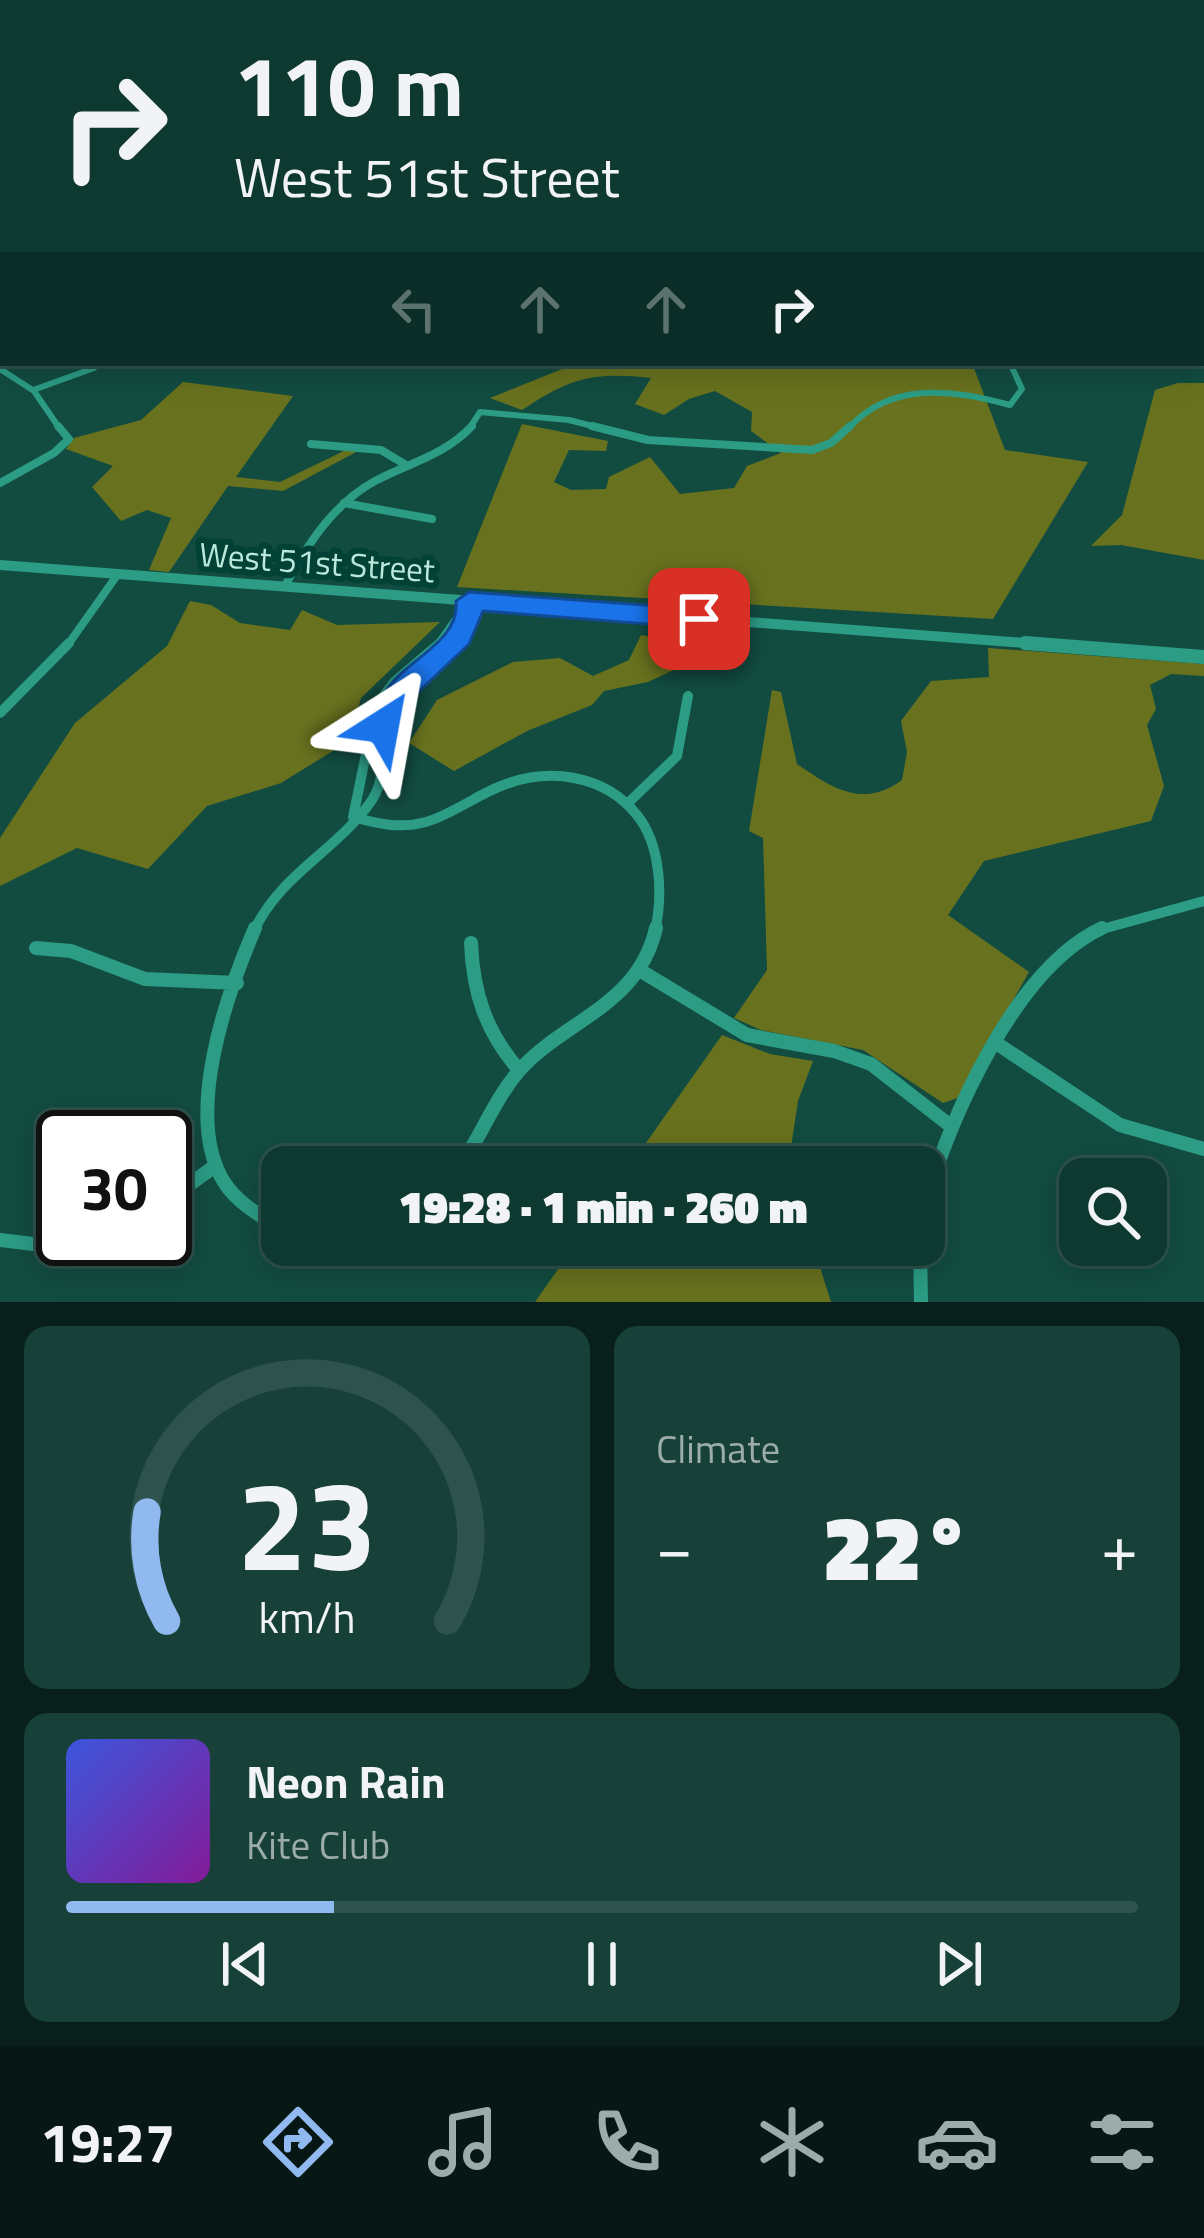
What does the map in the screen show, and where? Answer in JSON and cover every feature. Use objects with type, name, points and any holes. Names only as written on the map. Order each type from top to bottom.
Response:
[{"type":"street","points":[[285,586],[314,534],[344,503],[406,465],[468,436],[481,412],[569,420],[648,440],[799,451],[833,445],[869,407],[890,398],[961,393],[1010,405],[1022,389],[1011,366]]},
{"type":"street","points":[[35,389],[94,368]]},
{"type":"street","points":[[0,369],[35,389],[55,425],[69,437],[63,447],[0,483]]},
{"type":"street","points":[[311,444],[380,450],[406,465]]},
{"type":"street","points":[[344,503],[432,519]]},
{"type":"street","name":"West 51st Street","points":[[0,565],[1204,657]]},
{"type":"street","points":[[0,713],[57,660],[118,574]]},
{"type":"street","points":[[353,817],[372,716],[399,685],[460,637],[470,612],[469,601]]},
{"type":"street","points":[[261,1219],[236,1198],[215,1166],[206,1132],[206,1087],[251,938],[273,898],[372,801],[386,716],[399,685]]},
{"type":"street","points":[[627,804],[677,756],[688,696]]},
{"type":"street","points":[[366,748],[380,747]]},
{"type":"street","points":[[353,817],[381,826],[430,823],[511,782],[547,775],[589,780],[607,788],[627,804],[652,841],[659,885],[658,924],[641,971],[614,1001],[519,1070],[472,1146]]},
{"type":"street","points":[[945,1147],[952,1127],[1044,970],[1082,939],[1135,916],[1204,901]]},
{"type":"street","points":[[471,944],[476,1008],[500,1051],[519,1070]]},
{"type":"street","points":[[36,948],[71,951],[145,979],[237,983]]},
{"type":"street","points":[[641,971],[747,1035],[834,1051],[871,1064],[952,1127]]},
{"type":"street","points":[[999,1045],[1124,1130],[1204,1149]]},
{"type":"street","points":[[192,1183],[215,1166]]},
{"type":"street","points":[[0,1240],[36,1244]]},
{"type":"street","points":[[920,1266],[921,1302]]},
{"type":"green space","points":[[570,366],[973,366],[1005,450],[1088,462],[993,619],[457,587],[522,424],[608,441],[606,451],[569,450],[554,482],[571,490],[606,489],[609,477],[650,457],[680,494],[734,488],[747,466],[781,453],[751,431],[752,412],[715,391],[689,399],[664,415],[635,404],[651,378],[584,379],[522,410],[490,398]]},
{"type":"green space","points":[[183,382],[293,396],[236,477],[280,482],[346,450],[358,451],[283,491],[228,486],[169,572],[149,570],[171,518],[147,510],[121,521],[92,487],[113,466],[66,449],[74,438],[141,420]]},
{"type":"green space","points":[[1178,383],[1204,383],[1204,560],[1121,545],[1091,546],[1122,515],[1155,390]]},
{"type":"green space","points":[[190,601],[211,605],[240,623],[290,630],[302,610],[337,625],[440,622],[361,698],[349,741],[281,783],[207,806],[148,869],[77,848],[0,886],[0,838],[75,723],[167,646]]},
{"type":"green space","points":[[641,635],[686,642],[687,664],[648,682],[604,691],[592,705],[527,731],[454,771],[409,743],[437,700],[513,662],[560,658],[593,676],[629,660]]},
{"type":"green space","points":[[988,648],[1204,664],[1204,676],[1171,674],[1150,685],[1156,709],[1147,725],[1164,786],[1151,821],[984,861],[948,915],[1029,972],[958,1098],[943,1103],[863,1050],[761,1030],[734,1018],[767,970],[763,838],[749,831],[772,690],[781,692],[797,764],[848,792],[874,793],[902,780],[907,752],[901,721],[931,681],[989,677]]},
{"type":"green space","points":[[722,1035],[770,1054],[813,1061],[798,1101],[791,1146],[644,1146]]},
{"type":"green space","points":[[560,1266],[820,1266],[831,1302],[535,1302]]},
{"type":"route","points":[[383,726],[401,692],[460,637],[470,612],[469,601],[699,619]]}]
